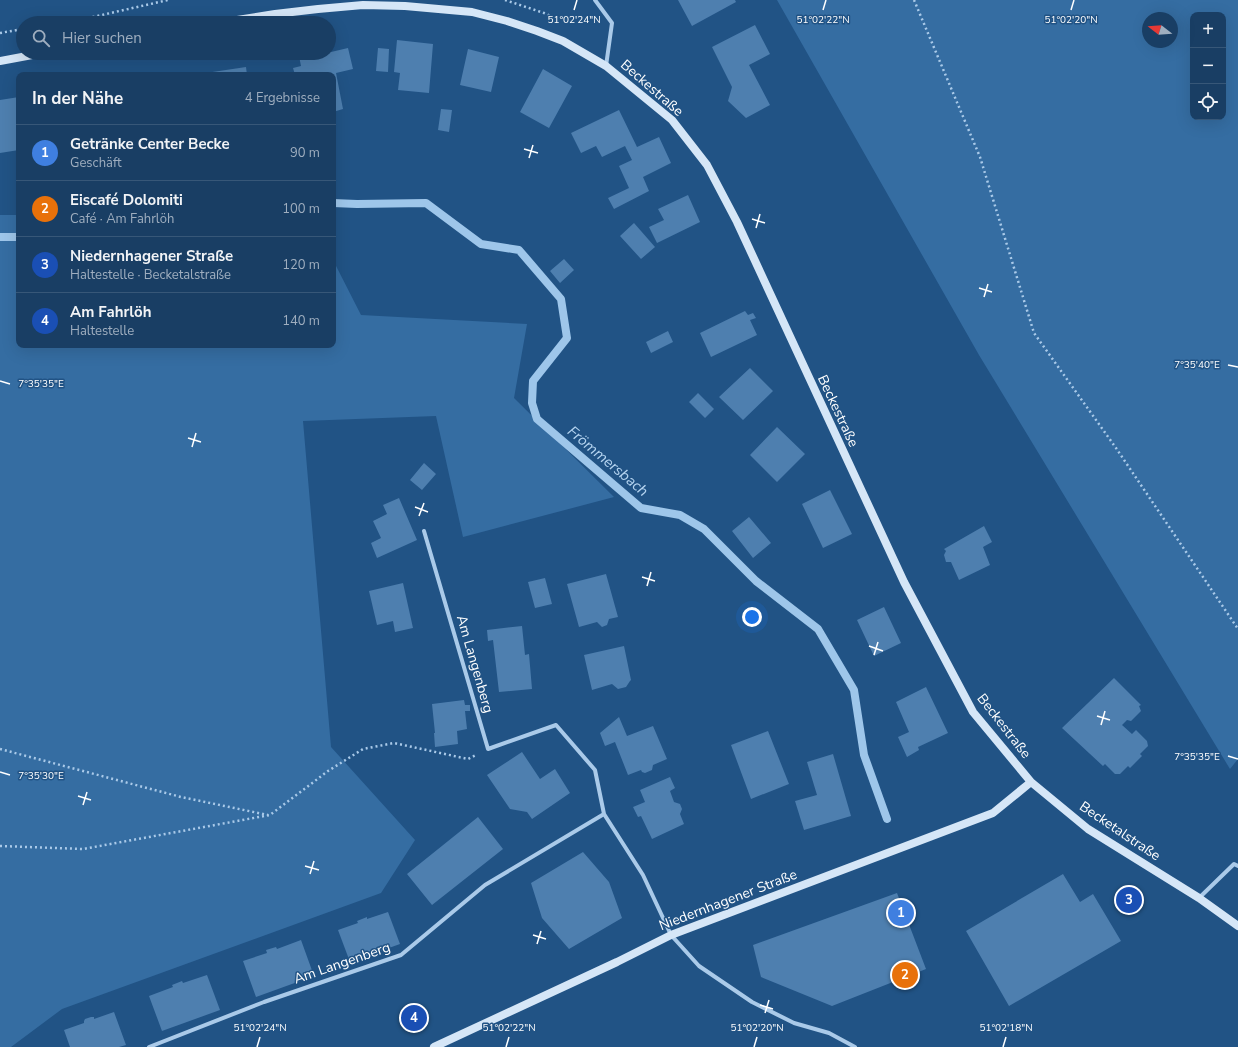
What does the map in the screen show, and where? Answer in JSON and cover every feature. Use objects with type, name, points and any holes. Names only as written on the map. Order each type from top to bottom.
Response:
[{"type":"main road","name":"Beckestraße","points":[[262,16],[363,5],[405,6],[472,12],[507,21],[563,41],[606,66],[672,120],[708,165],[740,229],[904,582],[973,712],[1031,782]]},
{"type":"main road","points":[[0,61],[16,58]]},
{"type":"main road","name":"Becketalstraße","points":[[1031,782],[1088,829],[1199,898]]},
{"type":"main road","name":"Niedernhagener Straße","points":[[434,1047],[617,962],[671,935],[993,813],[1031,782]]},
{"type":"main road","points":[[1199,898],[1238,926]]},
{"type":"street","points":[[595,0],[612,23],[606,66]]},
{"type":"street","name":"Am Langenberg","points":[[424,531],[488,749]]},
{"type":"street","points":[[488,749],[556,726],[595,770],[604,814],[643,875],[671,935],[699,966],[752,1002],[794,1023],[829,1034],[855,1047]]},
{"type":"street","name":"Am Langenberg","points":[[149,1047],[264,1002],[401,955],[485,885],[604,814]]},
{"type":"street","points":[[1199,898],[1234,864],[1238,866]]},
{"type":"path","points":[[97,16],[168,0]]},
{"type":"path","points":[[914,0],[980,157],[1034,333],[1116,448],[1238,629]]},
{"type":"path","points":[[0,32],[16,30]]},
{"type":"path","points":[[0,846],[83,850],[270,815],[328,771],[362,749],[394,743],[468,759],[488,749]]},
{"type":"path","points":[[0,749],[181,797],[270,815]]},
{"type":"shaded area","points":[[777,0],[1238,0],[1238,759],[1230,769],[979,355]]},
{"type":"shaded area","points":[[0,215],[16,215],[16,348],[336,348],[336,266],[361,315],[527,324],[514,398],[614,497],[463,537],[436,416],[303,421],[331,747],[415,840],[381,893],[62,1009],[11,1047],[0,1047]]},
{"type":"building","points":[[678,0],[735,0],[736,2],[692,26]]},
{"type":"building","points":[[755,25],[770,54],[749,65],[770,105],[746,118],[728,101],[732,87],[712,47]]},
{"type":"building","points":[[397,40],[433,44],[429,93],[398,90],[400,73],[394,72]]},
{"type":"building","points":[[348,48],[353,69],[336,73],[294,72],[293,68],[301,66],[300,60],[336,60],[336,51]]},
{"type":"building","points":[[378,48],[389,49],[388,72],[376,71]]},
{"type":"building","points":[[468,49],[499,57],[491,92],[460,85]]},
{"type":"building","points":[[246,67],[247,72],[212,72]]},
{"type":"building","points":[[543,69],[572,86],[549,128],[520,112]]},
{"type":"building","points":[[336,73],[343,109],[336,111]]},
{"type":"building","points":[[16,97],[16,150],[0,153],[0,100]]},
{"type":"building","points":[[441,109],[452,110],[449,132],[438,130]]},
{"type":"building","points":[[619,110],[637,147],[659,137],[671,163],[643,177],[649,191],[614,209],[608,198],[629,188],[619,166],[632,160],[625,146],[602,157],[596,146],[581,153],[571,133]]},
{"type":"building","points":[[688,195],[700,222],[657,243],[649,227],[664,220],[658,209]]},
{"type":"building","points":[[634,223],[655,247],[641,259],[620,236]]},
{"type":"building","points":[[564,259],[574,270],[560,283],[550,271]]},
{"type":"building","points":[[745,311],[748,315],[753,313],[756,318],[750,320],[757,335],[711,357],[700,333]]},
{"type":"building","points":[[668,331],[673,342],[651,353],[646,342]]},
{"type":"building","points":[[750,368],[773,391],[743,420],[719,397]]},
{"type":"building","points":[[698,393],[714,409],[705,418],[689,402]]},
{"type":"building","points":[[777,427],[805,454],[777,482],[750,455]]},
{"type":"building","points":[[424,463],[436,474],[422,490],[410,480]]},
{"type":"building","points":[[830,490],[852,534],[823,548],[802,504]]},
{"type":"building","points":[[399,498],[417,540],[377,558],[371,543],[381,538],[373,521],[387,514],[383,505]]},
{"type":"building","points":[[749,517],[771,543],[753,558],[732,531]]},
{"type":"building","points":[[984,526],[992,542],[983,547],[990,565],[959,580],[951,562],[946,562],[944,555],[946,551],[944,549]]},
{"type":"building","points":[[606,574],[618,617],[609,619],[607,625],[602,627],[597,622],[579,627],[567,584]]},
{"type":"building","points":[[545,578],[552,604],[535,608],[528,582]]},
{"type":"building","points":[[403,583],[413,628],[395,632],[393,621],[377,625],[369,591]]},
{"type":"building","points":[[884,607],[901,643],[874,656],[857,620]]},
{"type":"building","points":[[522,626],[525,655],[529,654],[532,689],[499,692],[493,640],[488,641],[487,630]]},
{"type":"building","points":[[624,646],[631,680],[626,687],[618,689],[612,684],[592,690],[584,655]]},
{"type":"building","points":[[1114,678],[1141,705],[1139,706],[1141,711],[1131,721],[1127,720],[1122,725],[1132,734],[1136,730],[1147,741],[1148,746],[1140,754],[1142,756],[1130,768],[1128,766],[1120,774],[1115,774],[1105,764],[1103,766],[1062,728]]},
{"type":"building","points":[[926,687],[948,733],[918,747],[919,750],[907,757],[898,737],[909,732],[896,702]]},
{"type":"building","points":[[464,700],[465,705],[470,705],[470,711],[465,711],[467,729],[457,731],[458,744],[435,747],[432,704]]},
{"type":"building","points":[[619,717],[627,736],[653,726],[667,759],[653,765],[652,770],[645,773],[641,770],[628,775],[615,742],[605,746],[600,733]]},
{"type":"building","points":[[768,731],[789,784],[751,799],[731,745]]},
{"type":"building","points":[[522,752],[540,779],[555,769],[570,793],[532,819],[527,812],[510,809],[487,775]]},
{"type":"building","points":[[833,754],[851,816],[804,830],[795,801],[817,795],[807,762]]},
{"type":"building","points":[[670,777],[675,788],[670,791],[674,802],[680,804],[682,809],[680,814],[684,824],[652,839],[641,816],[638,817],[633,807],[645,802],[640,790]]},
{"type":"building","points":[[478,817],[503,849],[432,905],[407,874]]},
{"type":"building","points":[[583,852],[609,882],[622,918],[569,949],[542,918],[531,883]]},
{"type":"building","points":[[1063,874],[1080,902],[1093,894],[1121,941],[1009,1006],[966,931]]},
{"type":"building","points":[[897,893],[926,969],[832,1006],[761,977],[753,945]]},
{"type":"building","points":[[388,912],[400,944],[350,962],[338,930],[358,923],[357,921],[367,917],[367,919]]},
{"type":"building","points":[[301,940],[314,976],[256,997],[243,961],[267,953],[266,950],[276,947],[277,949]]},
{"type":"building","points":[[207,975],[220,1010],[162,1031],[149,996],[173,987],[172,985],[182,981],[183,983]]},
{"type":"building","points":[[114,1012],[126,1045],[119,1047],[70,1047],[64,1030],[84,1023],[85,1019],[94,1017],[94,1019]]},
{"type":"waterway","name":"Frömmersbach","points":[[336,203],[426,203],[481,244],[519,250],[561,299],[567,338],[533,381],[532,403],[537,419],[641,508],[680,515],[704,529],[756,581],[818,629],[854,690],[864,755],[887,819]]},
{"type":"waterway","name":"Frömmersbach","points":[[0,237],[16,237]]},
{"type":"place","name":"Niedernhagener Straße","points":[[1129,900]]},
{"type":"place","name":"Getränke Center Becke","points":[[901,913]]},
{"type":"place","name":"Eiscafé Dolomiti","points":[[905,975]]},
{"type":"place","name":"Am Fahrlöh","points":[[414,1018]]}]
